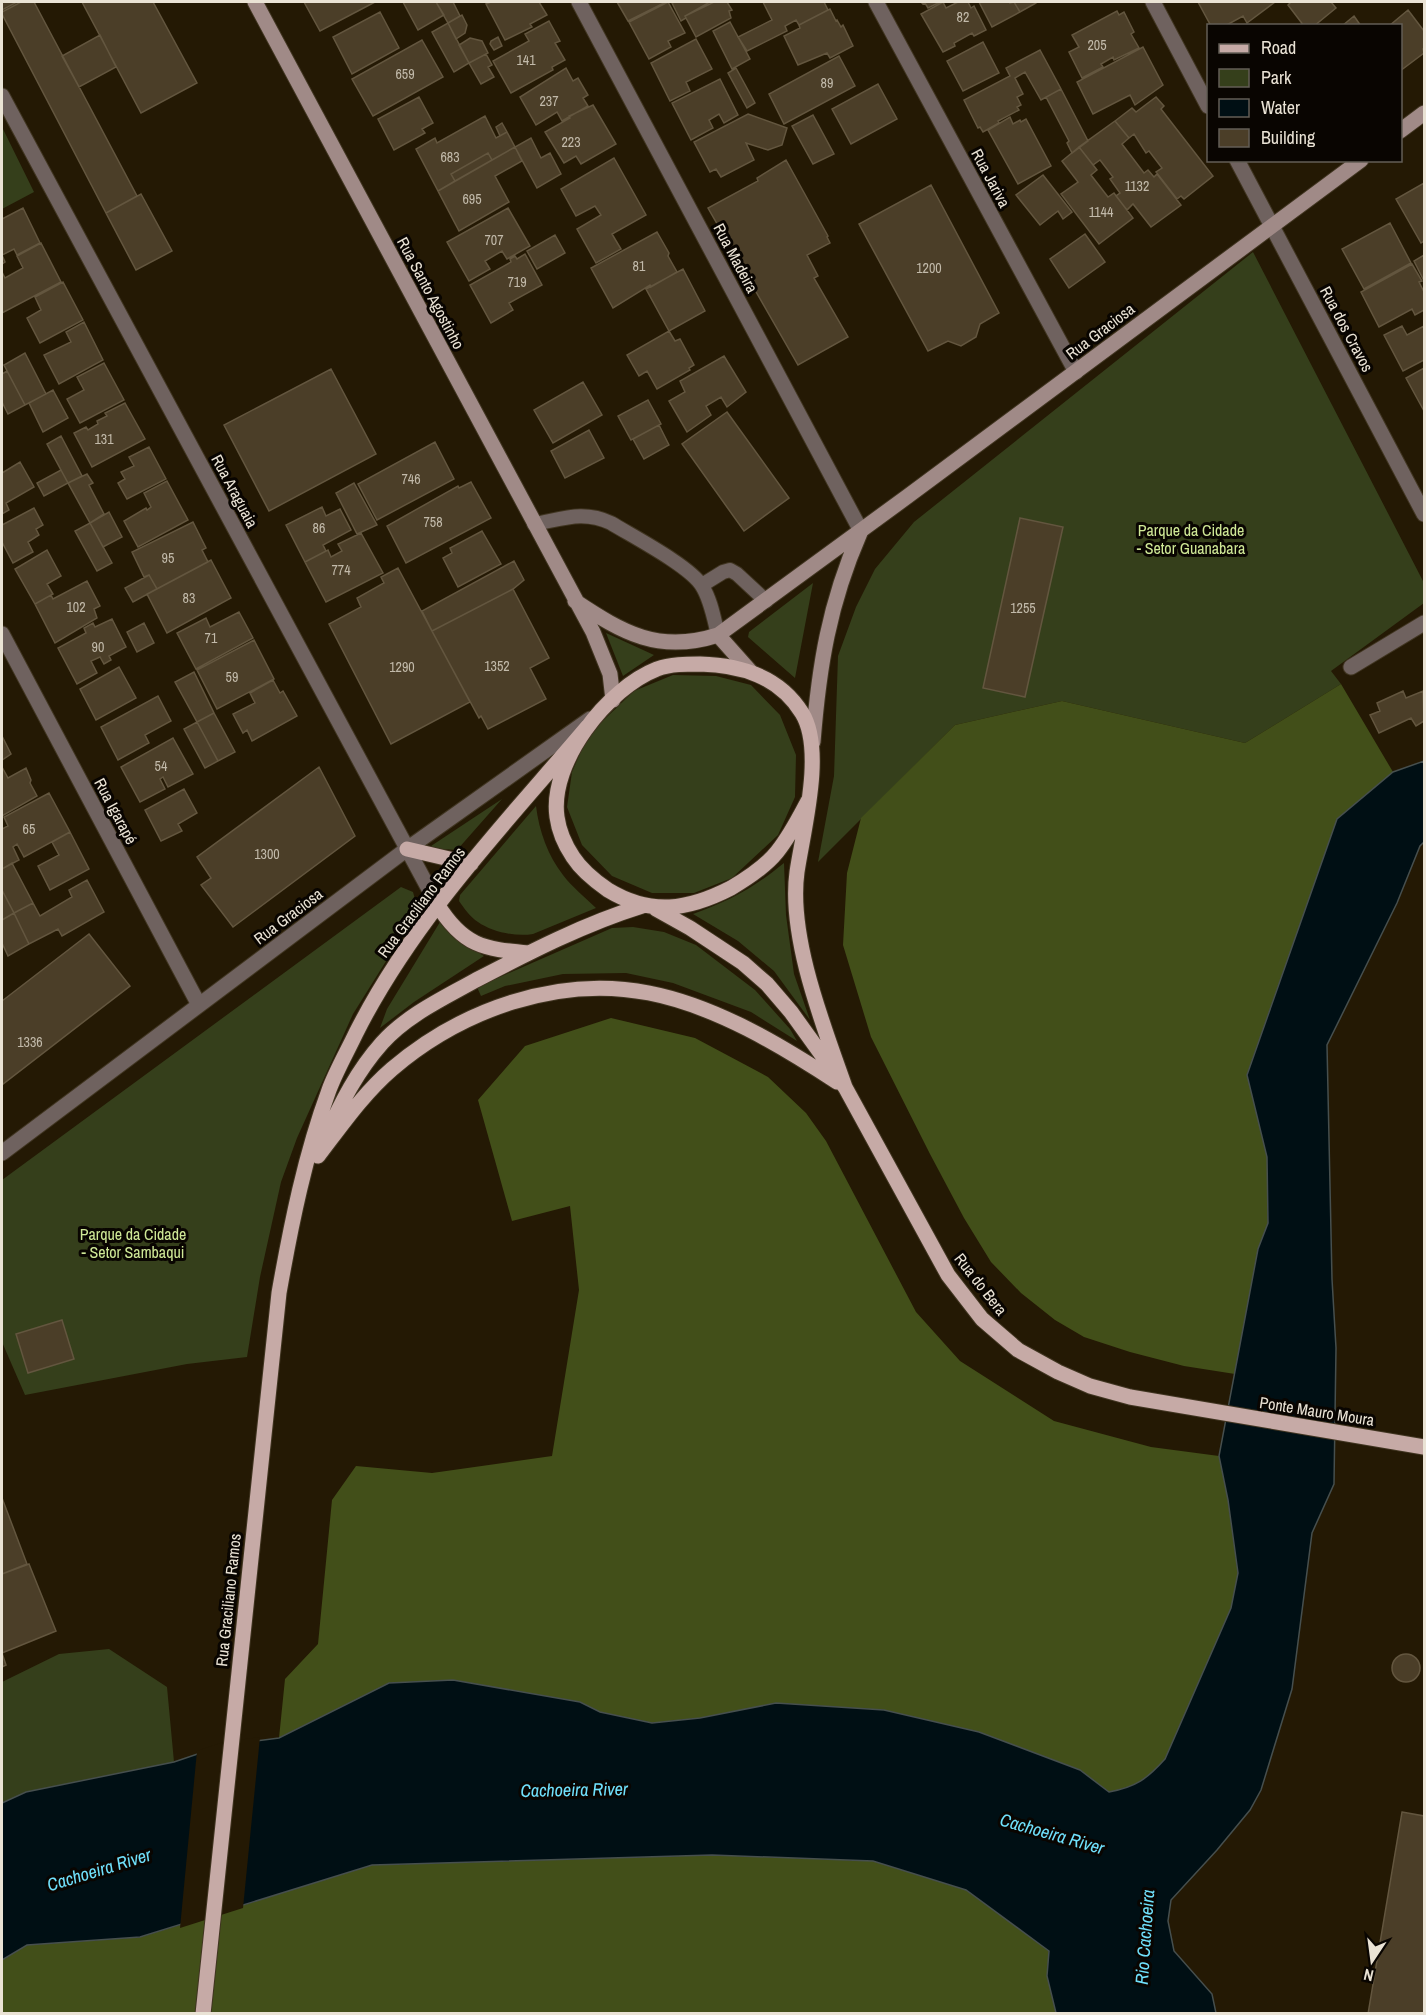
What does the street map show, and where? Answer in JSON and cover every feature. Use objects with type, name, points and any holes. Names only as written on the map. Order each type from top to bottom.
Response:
[{"type":"main road","name":"Rua Santo Agostinho","points":[[255,2],[603,653],[610,674],[613,700]]},
{"type":"main road","points":[[1402,130],[1425,113]]},
{"type":"main road","name":"Rua Graciosa","points":[[686,642],[718,635],[1358,162]]},
{"type":"main road","name":"Rua Graciosa","points":[[812,745],[817,694],[829,621],[848,560],[861,531]]},
{"type":"main road","name":"Rua Santo Agostinho","points":[[575,601],[610,624],[640,636],[652,640],[686,642]]},
{"type":"main road","points":[[718,635],[750,671]]},
{"type":"main road","name":"Rua do Bera","points":[[845,1087],[811,984],[798,916],[797,876],[812,769],[812,745],[804,715],[790,696],[772,682],[750,671],[724,665],[666,666],[634,681],[588,726],[568,759],[558,790],[556,817],[564,843],[579,866],[598,883],[616,894],[647,906],[721,948],[767,984],[791,1012],[845,1087],[948,1275],[982,1319],[1018,1350],[1090,1386],[1130,1397],[1209,1412]]},
{"type":"main road","name":"Rua Graciliano Ramos","points":[[203,2013],[279,1293],[289,1239],[319,1121],[346,1052],[368,1009],[412,938],[437,904],[588,726]]},
{"type":"main road","points":[[647,906],[673,908],[696,903],[741,882],[777,852],[808,801]]},
{"type":"main road","points":[[407,849],[471,864]]},
{"type":"main road","points":[[437,904],[446,919],[460,934],[474,942],[488,948],[529,953]]},
{"type":"main road","name":"Rua Graciliano Ramos","points":[[300,1192],[341,1103],[359,1073],[383,1042],[417,1013],[495,970],[606,917],[647,906]]},
{"type":"main road","points":[[318,1156],[361,1101],[391,1070],[429,1041],[476,1015],[511,1002],[546,994],[590,989],[619,989],[650,993],[684,1003],[736,1024],[789,1051],[845,1087]]},
{"type":"main road","name":"Ponte Mauro Moura","points":[[1209,1412],[1422,1447]]},
{"type":"street","name":"Rua Madeira","points":[[579,2],[861,531]]},
{"type":"street","name":"Rua Jariva","points":[[876,2],[1076,372]]},
{"type":"street","points":[[1154,2],[1207,102]]},
{"type":"street","name":"Rua Araguaia","points":[[2,96],[437,904]]},
{"type":"street","name":"Rua dos Cravos","points":[[1239,162],[1425,514]]},
{"type":"street","points":[[1351,667],[1425,623]]},
{"type":"street","name":"Rua Igarapé","points":[[2,634],[199,1005]]},
{"type":"street","name":"Rua Graciosa","points":[[2,1153],[407,849],[600,712]]},
{"type":"lane","points":[[534,524],[582,515],[598,516],[689,571],[702,585],[708,598],[718,635]]},
{"type":"lane","points":[[702,585],[730,570],[765,601]]},
{"type":"green space","points":[[2,127],[34,192],[2,209]]},
{"type":"green space","name":"Parque da Cidade - Setor Guanabara","points":[[1253,252],[1424,583],[1424,603],[1331,671],[1341,684],[1245,743],[1062,701],[955,725],[818,862],[834,776],[838,656],[856,607],[875,569],[914,522]]},
{"type":"green space","points":[[813,583],[795,678],[748,637],[749,632]]},
{"type":"green space","points":[[606,633],[654,655],[623,676]]},
{"type":"green space","points":[[673,675],[716,676],[751,685],[780,715],[796,755],[795,797],[778,835],[732,878],[694,893],[652,893],[612,876],[582,845],[567,807],[572,772],[588,735],[634,691]]},
{"type":"green space","points":[[1341,684],[1393,772],[1337,819],[1247,1074],[1267,1157],[1268,1223],[1258,1249],[1235,1374],[1184,1366],[1084,1337],[1055,1320],[1021,1293],[991,1262],[964,1218],[871,1037],[843,945],[847,873],[861,818],[955,725],[1062,701],[1245,743]]},
{"type":"green space","points":[[502,799],[457,850],[428,848]]},
{"type":"green space","points":[[536,806],[539,825],[553,860],[574,888],[596,908],[533,934],[519,935],[497,931],[472,918],[459,901],[460,895]]},
{"type":"green space","points":[[784,863],[786,915],[794,974],[810,1020],[774,971],[738,941],[693,914],[741,893]]},
{"type":"green space","name":"Parque da Cidade - Setor Sambaqui","points":[[401,887],[413,892],[418,910],[353,1014],[297,1138],[281,1182],[260,1277],[247,1357],[187,1364],[25,1395],[2,1342],[2,1180]]},
{"type":"green space","points":[[440,922],[454,937],[484,956],[414,1002],[380,1028],[387,1009]]},
{"type":"green space","points":[[633,927],[664,932],[696,945],[755,990],[790,1029],[797,1041],[751,1012],[673,983],[626,973],[563,974],[505,986],[481,996],[477,987],[612,928]]},
{"type":"green space","points":[[611,1018],[695,1038],[768,1077],[806,1113],[826,1141],[916,1312],[960,1361],[1054,1421],[1151,1447],[1219,1456],[1228,1500],[1238,1573],[1231,1608],[1165,1759],[1146,1777],[1127,1788],[1109,1792],[1080,1770],[700,1718],[652,1723],[600,1712],[580,1702],[279,1738],[285,1679],[318,1644],[332,1500],[356,1466],[432,1473],[552,1456],[579,1290],[570,1206],[512,1221],[478,1100],[525,1046]]},
{"type":"green space","points":[[109,1649],[167,1687],[174,1762],[26,1792],[2,1803],[2,1682],[59,1654]]},
{"type":"green space","points":[[712,1855],[873,1861],[966,1889],[1049,1951],[1047,1976],[1056,2013],[2,2013],[2,1960],[27,1945],[141,1937],[372,1865]]},
{"type":"water","points":[[1424,761],[1424,842],[1420,846],[1397,903],[1327,1045],[1332,1279],[1336,1348],[1334,1484],[1312,1533],[1292,1689],[1261,1790],[1250,1810],[1171,1900],[1168,1921],[1174,1951],[1212,1994],[1216,2013],[1056,2013],[1047,1976],[1049,1951],[966,1890],[873,1861],[712,1855],[372,1865],[140,1937],[27,1945],[2,1960],[2,1803],[26,1792],[174,1762],[224,1745],[279,1738],[389,1683],[453,1680],[580,1702],[600,1712],[652,1723],[700,1718],[776,1703],[884,1710],[979,1732],[1080,1770],[1109,1792],[1134,1785],[1152,1772],[1165,1759],[1231,1608],[1238,1573],[1228,1500],[1219,1456],[1258,1249],[1268,1223],[1267,1157],[1247,1075],[1337,819],[1393,772]]},
{"type":"pier","points":[[260,1737],[243,1908],[180,1928],[197,1751],[223,1742]]},
{"type":"building","points":[[2,2],[17,2],[2,10]]},
{"type":"building","points":[[21,2],[34,2],[137,196],[106,213],[2,14]]},
{"type":"building","points":[[82,2],[153,2],[197,83],[141,113]]},
{"type":"building","points":[[304,2],[375,2],[320,31]]},
{"type":"building","points":[[403,2],[436,2],[444,15],[418,30]]},
{"type":"building","points":[[436,2],[453,2],[460,16],[448,23]]},
{"type":"building","points":[[491,2],[539,2],[547,15],[530,24],[532,27],[505,40],[486,4]]},
{"type":"building","points":[[617,2],[666,2],[628,21]]},
{"type":"building","points":[[668,2],[685,33],[668,41],[671,47],[649,59],[629,22]]},
{"type":"building","points":[[710,2],[685,16],[686,18],[681,21],[672,3]]},
{"type":"building","points":[[714,2],[727,2],[732,10],[729,11],[731,18],[696,37],[685,16]]},
{"type":"building","points":[[763,2],[824,2],[828,10],[799,25],[796,20],[785,26],[787,31],[747,51],[738,37],[772,20]]},
{"type":"building","points":[[921,2],[940,2],[928,8],[925,3]]},
{"type":"building","points":[[943,2],[946,8],[958,2],[968,2],[971,8],[974,6],[986,30],[974,36],[972,33],[943,52],[921,14]]},
{"type":"building","points":[[979,2],[1014,2],[1020,12],[992,27]]},
{"type":"building","points":[[1014,2],[1036,2],[1036,3],[1020,12]]},
{"type":"building","points":[[1198,2],[1275,2],[1247,23],[1243,16],[1229,24],[1210,24]]},
{"type":"building","points":[[1291,2],[1331,2],[1336,8],[1316,24],[1302,24],[1288,5]]},
{"type":"building","points":[[830,9],[836,21],[841,27],[843,25],[853,46],[830,58],[827,53],[798,65],[784,36],[800,28],[799,25]]},
{"type":"building","points":[[1408,10],[1424,31],[1424,53],[1402,70],[1402,24],[1391,24]]},
{"type":"building","points":[[1117,11],[1119,15],[1124,12],[1134,32],[1131,34],[1139,48],[1114,60],[1113,57],[1101,64],[1103,67],[1082,78],[1069,52],[1079,47],[1072,35]]},
{"type":"building","points":[[380,12],[399,48],[352,74],[333,37]]},
{"type":"building","points":[[462,15],[467,25],[465,33],[456,39],[448,23]]},
{"type":"building","points":[[1354,16],[1360,24],[1344,24]]},
{"type":"building","points":[[549,21],[560,41],[555,43],[565,60],[552,67],[553,70],[511,93],[493,61],[529,41],[525,34]]},
{"type":"building","points":[[730,22],[750,59],[732,69],[713,31]]},
{"type":"building","points":[[448,23],[469,63],[454,72],[432,32]]},
{"type":"building","points":[[100,35],[116,67],[79,87],[62,56]]},
{"type":"building","points":[[498,37],[502,46],[494,50],[490,44]]},
{"type":"building","points":[[470,38],[482,41],[488,53],[469,63],[459,45]]},
{"type":"building","points":[[696,39],[712,69],[686,82],[690,91],[670,101],[651,63]]},
{"type":"building","points":[[422,40],[443,77],[373,116],[352,79]]},
{"type":"building","points":[[983,42],[999,73],[963,91],[947,61]]},
{"type":"building","points":[[1143,47],[1163,85],[1135,105],[1130,95],[1093,114],[1077,82]]},
{"type":"building","points":[[1040,50],[1061,89],[1041,100],[1025,72],[1015,78],[1023,94],[1017,97],[1021,105],[1017,107],[1019,110],[983,132],[980,127],[978,128],[964,100],[1010,76],[1006,68]]},
{"type":"building","points":[[486,54],[492,65],[488,67],[494,77],[481,84],[469,63]]},
{"type":"building","points":[[839,56],[855,86],[784,124],[769,94]]},
{"type":"building","points":[[566,68],[573,81],[578,78],[588,95],[583,98],[588,106],[562,121],[557,112],[536,125],[520,97]]},
{"type":"building","points":[[736,68],[755,103],[747,108],[728,73]]},
{"type":"building","points":[[720,79],[738,115],[724,123],[719,114],[709,120],[713,128],[691,140],[672,103]]},
{"type":"building","points":[[878,84],[897,119],[851,144],[832,109]]},
{"type":"building","points":[[1061,89],[1088,141],[1072,153],[1067,143],[1069,141],[1046,97]]},
{"type":"building","points":[[419,97],[433,123],[422,129],[425,133],[394,150],[378,119]]},
{"type":"building","points":[[1156,97],[1164,106],[1161,109],[1213,176],[1184,199],[1181,196],[1177,199],[1156,172],[1162,168],[1149,151],[1146,153],[1134,134],[1129,138],[1115,121],[1132,108],[1136,112]]},
{"type":"building","points":[[593,105],[616,144],[581,164],[576,156],[564,163],[545,132],[570,118],[569,116]]},
{"type":"building","points":[[748,114],[787,128],[782,145],[768,150],[746,143],[754,160],[721,177],[716,169],[710,172],[694,142]]},
{"type":"building","points":[[813,115],[834,154],[813,164],[792,126]]},
{"type":"building","points":[[485,116],[496,138],[507,132],[515,147],[492,160],[488,153],[451,174],[455,181],[438,191],[416,149],[435,138],[437,143]]},
{"type":"building","points":[[1010,117],[1013,124],[1026,119],[1051,166],[1018,184],[988,130]]},
{"type":"building","points":[[1115,121],[1129,138],[1122,144],[1144,173],[1148,170],[1154,177],[1157,174],[1181,205],[1151,227],[1133,204],[1127,210],[1116,196],[1120,193],[1110,179],[1113,177],[1100,160],[1093,165],[1079,147]]},
{"type":"building","points":[[502,123],[507,132],[500,136],[496,127]]},
{"type":"building","points":[[531,138],[541,158],[550,153],[561,174],[537,188],[515,147]]},
{"type":"building","points":[[515,147],[522,161],[495,176],[509,202],[459,231],[438,191]]},
{"type":"building","points":[[1079,147],[1097,170],[1091,175],[1108,197],[1114,193],[1133,218],[1099,244],[1061,194],[1078,182],[1062,161]]},
{"type":"building","points":[[488,153],[492,160],[455,181],[451,174]]},
{"type":"building","points":[[614,158],[646,215],[612,234],[621,249],[596,263],[577,229],[601,215],[595,206],[576,216],[561,189]]},
{"type":"building","points":[[786,160],[828,236],[830,243],[807,255],[818,276],[814,278],[848,337],[798,365],[708,208],[758,181],[757,178]]},
{"type":"building","points":[[1043,175],[1072,212],[1063,219],[1058,211],[1040,225],[1016,195]]},
{"type":"building","points":[[1424,183],[1424,241],[1421,243],[1396,199]]},
{"type":"building","points":[[931,185],[999,313],[980,324],[976,337],[961,346],[948,341],[928,351],[859,224]]},
{"type":"building","points":[[141,194],[172,251],[136,270],[106,213]]},
{"type":"building","points":[[23,208],[40,243],[17,255],[14,249],[2,255],[2,219]]},
{"type":"building","points":[[508,208],[530,246],[507,259],[502,251],[485,261],[490,269],[469,281],[447,242]]},
{"type":"building","points":[[1390,223],[1411,263],[1364,289],[1342,249]]},
{"type":"building","points":[[657,232],[677,272],[651,287],[650,285],[613,308],[591,268]]},
{"type":"building","points":[[1085,234],[1105,262],[1069,288],[1050,259]]},
{"type":"building","points":[[555,235],[565,253],[537,269],[527,251]]},
{"type":"building","points":[[41,243],[61,282],[2,313],[2,272],[5,278],[23,268],[17,256]]},
{"type":"building","points":[[525,254],[542,285],[509,303],[513,310],[491,323],[470,285],[511,262],[510,259],[515,256],[517,259]]},
{"type":"building","points":[[1424,255],[1424,281],[1414,261]]},
{"type":"building","points":[[1412,264],[1422,281],[1419,282],[1424,292],[1424,310],[1415,315],[1412,309],[1379,327],[1361,292]]},
{"type":"building","points":[[683,269],[705,311],[669,331],[646,289]]},
{"type":"building","points":[[63,282],[83,320],[40,343],[27,318],[41,310],[35,297]]},
{"type":"building","points":[[84,322],[103,360],[59,384],[44,355],[71,342],[66,332]]},
{"type":"building","points":[[1402,326],[1407,335],[1424,326],[1424,360],[1403,371],[1384,335]]},
{"type":"building","points":[[669,331],[675,341],[680,339],[694,365],[689,368],[690,370],[657,389],[647,371],[639,376],[627,355]]},
{"type":"building","points":[[25,353],[46,394],[25,405],[4,365]]},
{"type":"building","points":[[724,356],[746,392],[727,407],[721,397],[706,406],[711,415],[687,432],[669,401],[685,392],[680,381]]},
{"type":"building","points":[[104,363],[124,400],[80,423],[67,399],[84,390],[77,377]]},
{"type":"building","points":[[1424,368],[1424,411],[1406,378]]},
{"type":"building","points":[[331,369],[376,454],[269,511],[224,425]]},
{"type":"building","points":[[7,371],[25,405],[8,414],[2,402],[2,374]]},
{"type":"building","points":[[583,382],[602,415],[553,443],[534,410]]},
{"type":"building","points":[[53,390],[68,418],[43,432],[29,403]]},
{"type":"building","points":[[648,400],[661,424],[631,440],[618,416]]},
{"type":"building","points":[[125,403],[145,439],[92,467],[74,433],[86,427],[88,430],[98,424],[97,421],[107,416],[105,413]]},
{"type":"building","points":[[727,412],[789,498],[744,531],[682,444]]},
{"type":"building","points":[[659,425],[669,445],[644,459],[633,439]]},
{"type":"building","points":[[589,430],[604,458],[565,478],[551,451]]},
{"type":"building","points":[[61,436],[82,476],[68,483],[47,444]]},
{"type":"building","points":[[435,442],[454,479],[377,520],[358,484]]},
{"type":"building","points":[[149,447],[166,479],[127,499],[118,483],[125,479],[121,472],[134,466],[129,457]]},
{"type":"building","points":[[20,462],[34,487],[6,503],[9,510],[2,514],[2,473]]},
{"type":"building","points":[[61,470],[68,483],[44,496],[37,483]]},
{"type":"building","points":[[87,474],[93,483],[89,485],[104,514],[90,523],[68,483]]},
{"type":"building","points":[[167,481],[188,520],[138,547],[124,521],[151,507],[144,493]]},
{"type":"building","points":[[471,482],[491,518],[406,563],[387,526],[458,486],[459,488]]},
{"type":"building","points":[[354,483],[377,525],[357,534],[336,493]]},
{"type":"building","points":[[322,507],[326,516],[340,509],[351,530],[323,545],[326,551],[305,562],[286,525]]},
{"type":"building","points":[[34,508],[43,525],[36,529],[39,535],[28,542],[33,552],[13,563],[2,542],[2,525]]},
{"type":"building","points":[[109,512],[122,537],[103,547],[90,523]]},
{"type":"building","points":[[1020,518],[1063,527],[1025,697],[983,688]]},
{"type":"building","points":[[193,522],[206,548],[202,550],[208,562],[157,589],[149,575],[144,577],[132,552]]},
{"type":"building","points":[[90,523],[112,563],[97,571],[75,531]]},
{"type":"building","points":[[482,531],[501,564],[458,587],[443,558],[452,553],[450,548]]},
{"type":"building","points":[[361,533],[383,573],[326,602],[305,562],[328,550],[331,557],[342,551],[338,544]]},
{"type":"building","points":[[47,550],[61,576],[47,584],[53,594],[35,604],[15,569]]},
{"type":"building","points":[[211,560],[231,598],[167,633],[147,594]]},
{"type":"building","points":[[514,561],[524,580],[513,589],[432,631],[422,611]]},
{"type":"building","points":[[398,568],[470,702],[391,744],[329,624],[361,607],[357,598],[384,583],[381,577]]},
{"type":"building","points":[[149,575],[157,589],[133,602],[125,588]]},
{"type":"building","points":[[87,581],[100,606],[94,609],[97,618],[55,643],[35,604],[51,595],[53,599]]},
{"type":"building","points":[[513,589],[549,658],[530,668],[546,699],[488,729],[481,716],[479,718],[432,631]]},
{"type":"building","points":[[239,612],[253,638],[196,669],[177,633],[206,618],[210,627]]},
{"type":"building","points":[[112,619],[126,647],[109,656],[111,660],[104,664],[100,657],[91,661],[97,673],[77,684],[58,648],[86,633],[84,628],[93,623],[95,627]]},
{"type":"building","points":[[144,623],[154,643],[137,652],[127,632]]},
{"type":"building","points":[[254,640],[274,679],[217,709],[197,670]]},
{"type":"building","points":[[119,667],[136,698],[96,720],[80,689]]},
{"type":"building","points":[[194,672],[214,713],[197,722],[175,682]]},
{"type":"building","points":[[273,680],[280,693],[283,691],[297,716],[252,741],[247,730],[243,733],[233,714],[255,703],[250,693]]},
{"type":"building","points":[[1403,691],[1406,698],[1423,691],[1424,721],[1416,726],[1411,718],[1379,733],[1370,715],[1380,711],[1377,703]]},
{"type":"building","points":[[158,696],[171,721],[145,735],[149,743],[118,760],[101,727]]},
{"type":"building","points":[[214,713],[235,752],[218,761],[197,722]]},
{"type":"building","points":[[197,722],[218,761],[205,768],[184,729]]},
{"type":"building","points":[[2,736],[11,754],[2,760]]},
{"type":"building","points":[[173,738],[193,774],[168,787],[163,777],[160,779],[165,789],[140,802],[121,767]]},
{"type":"building","points":[[2,767],[8,778],[26,768],[37,796],[2,816]]},
{"type":"building","points":[[319,767],[355,836],[233,927],[201,885],[211,878],[197,857]]},
{"type":"building","points":[[184,789],[197,813],[178,824],[182,831],[161,841],[145,810]]},
{"type":"building","points":[[49,793],[70,832],[24,857],[17,844],[13,847],[19,860],[2,869],[2,829],[8,826],[4,817]]},
{"type":"building","points":[[70,832],[89,869],[50,890],[38,866],[59,855],[52,842]]},
{"type":"building","points":[[12,863],[33,903],[14,913],[2,890],[2,869]]},
{"type":"building","points":[[87,880],[104,912],[62,936],[58,929],[29,944],[14,913],[33,903],[40,916],[72,897],[69,890]]},
{"type":"building","points":[[2,890],[14,913],[2,920]]},
{"type":"building","points":[[14,913],[29,944],[8,956],[2,943],[2,920]]},
{"type":"building","points":[[89,934],[130,986],[3,1084],[2,1001]]},
{"type":"building","points":[[62,1320],[74,1359],[28,1373],[16,1334]]},
{"type":"building","points":[[2,1498],[27,1564],[2,1574]]},
{"type":"building","points":[[29,1564],[56,1631],[2,1653],[2,1574]]},
{"type":"building","points":[[2,1653],[6,1665],[2,1667]]},
{"type":"building","points":[[1406,1654],[1416,1658],[1420,1668],[1416,1678],[1406,1682],[1396,1678],[1392,1668],[1396,1658]]},
{"type":"building","points":[[1402,1812],[1424,1816],[1424,2014],[1368,2014]]},
{"type":"water label","name":"Cachoeira River","points":[[574,1790]]},
{"type":"water label","name":"Cachoeira River","points":[[1052,1834]]},
{"type":"water label","name":"Cachoeira River","points":[[99,1870]]},
{"type":"water label","name":"Rio Cachoeira","points":[[1145,1937]]}]
